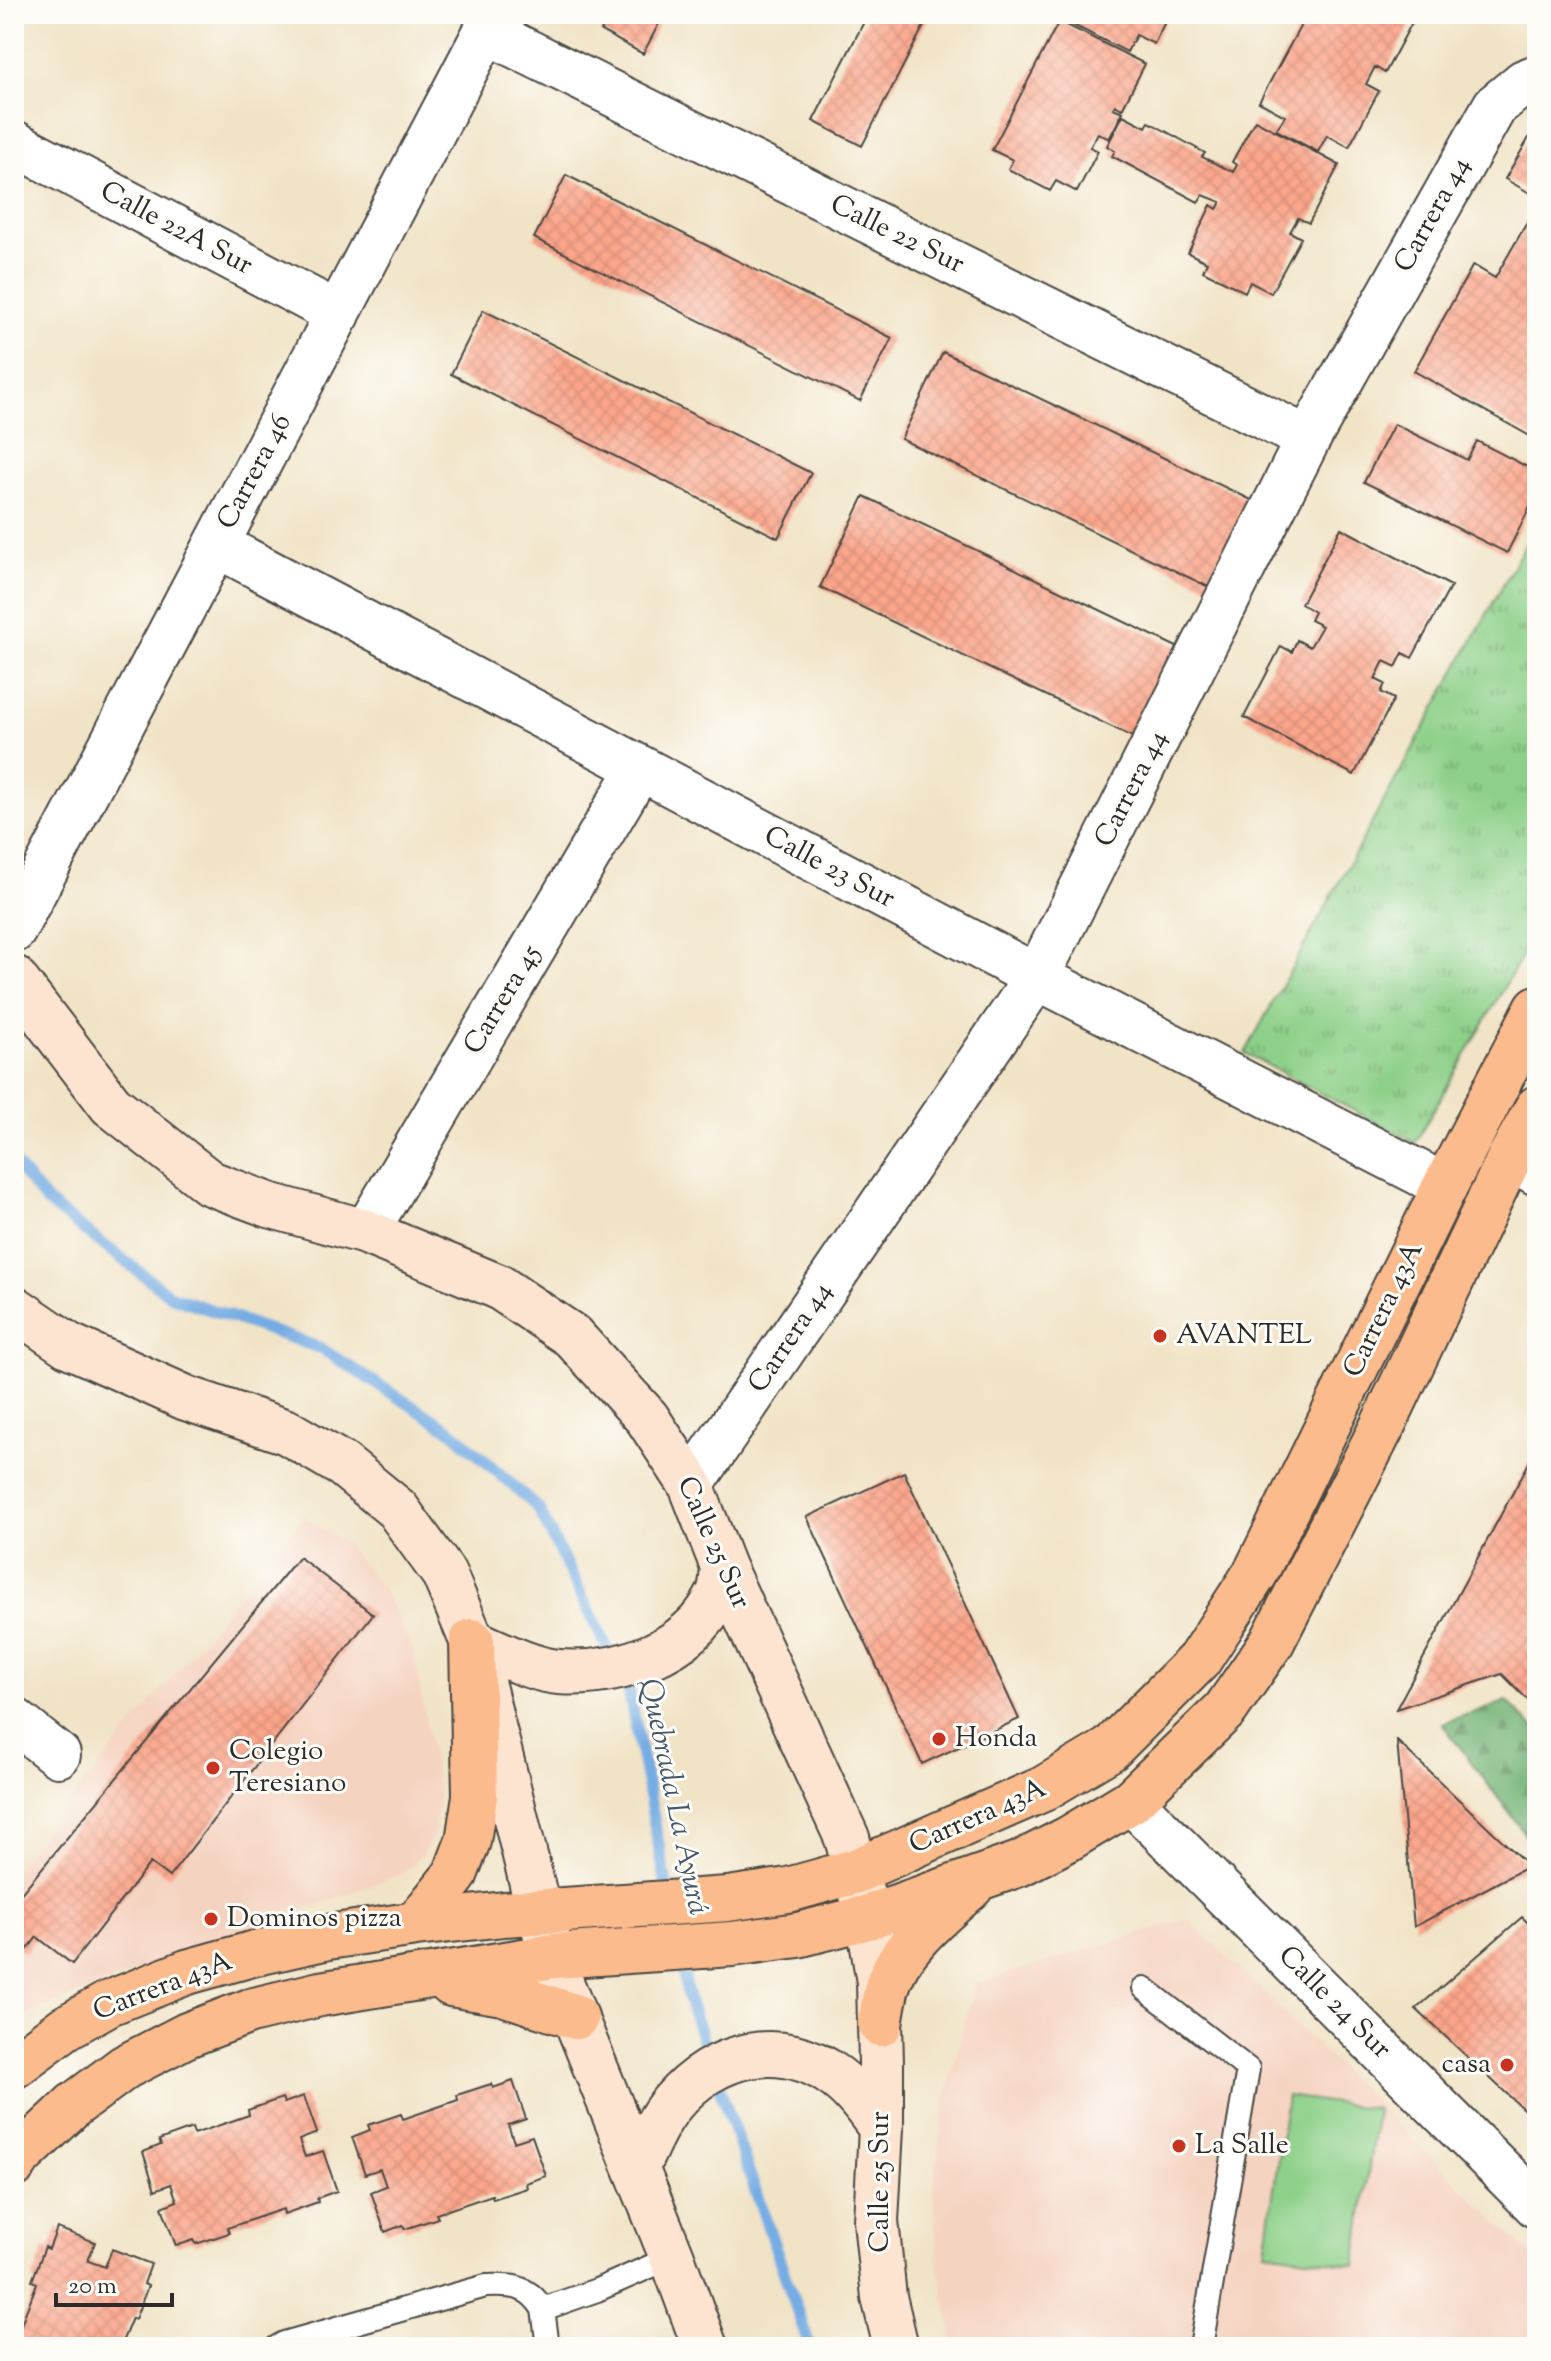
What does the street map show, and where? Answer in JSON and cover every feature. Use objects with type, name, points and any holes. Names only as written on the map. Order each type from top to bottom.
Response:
[{"type":"main road","name":"Calle 25 Sur","points":[[14,978],[111,1105],[210,1183],[269,1205],[366,1232],[499,1287],[572,1336],[647,1418],[691,1485],[723,1567],[847,1838],[868,1917],[879,1982],[881,2128],[876,2221],[884,2297],[896,2347]]},
{"type":"main road","name":"Carrera 43A","points":[[15,2065],[65,2028],[109,2003],[187,1972],[328,1937],[416,1924],[539,1912],[728,1899],[788,1890],[856,1871],[1043,1789],[1110,1749],[1199,1660],[1256,1572],[1445,1186],[1537,1008]]},
{"type":"main road","name":"Carrera 43A","points":[[14,2165],[74,2105],[125,2067],[187,2035],[250,2011],[320,1994],[554,1956],[732,1944],[798,1935],[868,1917],[1019,1864],[1131,1801],[1225,1710],[1272,1642],[1382,1427],[1524,1165],[1537,1108]]},
{"type":"main road","points":[[14,1308],[68,1345],[186,1398],[287,1432],[343,1465],[397,1509],[444,1574],[472,1641],[539,1912],[560,1980],[705,2347]]},
{"type":"main road","points":[[472,1641],[556,1672],[616,1669],[650,1657],[705,1618],[719,1594],[723,1567]]},
{"type":"main road","points":[[416,1924],[455,1875],[468,1841],[475,1796],[472,1641]]},
{"type":"main road","points":[[880,2024],[888,1985],[900,1959],[914,1941],[983,1876]]},
{"type":"main road","points":[[400,1980],[490,1990],[534,2001],[576,2017]]},
{"type":"main road","points":[[636,2168],[655,2128],[671,2104],[698,2077],[731,2059],[769,2053],[807,2059],[836,2077],[861,2100],[881,2128]]},
{"type":"street","name":"Carrera 46","points":[[14,930],[490,23]]},
{"type":"street","name":"Calle 22 Sur","points":[[490,23],[1308,439]]},
{"type":"street","name":"Carrera 44","points":[[691,1485],[1037,977],[1308,439],[1495,106],[1524,82],[1537,77]]},
{"type":"street","name":"Calle 22A Sur","points":[[14,143],[338,314]]},
{"type":"street","name":"Calle 23 Sur","points":[[217,545],[1037,977],[1445,1186]]},
{"type":"street","name":"Carrera 45","points":[[366,1232],[640,768]]},
{"type":"street","points":[[14,1720],[58,1755]]},
{"type":"street","name":"Calle 24 Sur","points":[[1131,1801],[1537,2206]]},
{"type":"lane","points":[[1144,1988],[1248,2069],[1201,2347]]},
{"type":"lane","points":[[543,2309],[597,2290],[672,2257]]},
{"type":"lane","points":[[277,2347],[486,2286],[507,2285],[534,2294],[543,2309],[548,2347]]},
{"type":"shaded area","points":[[304,1516],[346,1544],[383,1589],[413,1651],[439,1792],[435,1832],[421,1856],[400,1875],[164,1960],[14,2020],[14,1870]]},
{"type":"shaded area","name":"La Salle","points":[[1188,1919],[1537,2261],[1537,2347],[957,2347],[939,2269],[933,2193],[945,2099],[975,1984]]},
{"type":"green space","points":[[1537,523],[1537,930],[1415,1143],[1245,1053]]},
{"type":"green space","points":[[1507,1701],[1537,1731],[1537,1850],[1442,1723]]},
{"type":"green space","points":[[1287,2096],[1377,2109],[1355,2265],[1265,2252]]},
{"type":"building","points":[[603,14],[664,14],[643,54],[601,31],[608,17]]},
{"type":"building","points":[[868,14],[930,14],[862,146],[813,121]]},
{"type":"building","points":[[1064,14],[1169,14],[1154,44],[1136,35],[1127,52],[1061,19]]},
{"type":"building","points":[[1307,14],[1416,15],[1385,73],[1375,67],[1366,84],[1379,91],[1349,147],[1327,135],[1318,152],[1276,130],[1285,116],[1259,102]]},
{"type":"building","points":[[1059,21],[1145,64],[1122,109],[1115,105],[1113,108],[1123,112],[1109,139],[1098,133],[1090,147],[1098,151],[1077,192],[1056,181],[1050,191],[1008,169],[1013,160],[992,150]]},
{"type":"building","points":[[1123,115],[1146,127],[1149,122],[1205,153],[1202,157],[1233,172],[1237,165],[1232,162],[1255,120],[1339,165],[1309,223],[1298,218],[1290,232],[1301,238],[1271,293],[1250,282],[1245,292],[1203,271],[1207,262],[1188,253],[1211,205],[1217,209],[1221,202],[1203,195],[1198,202],[1112,156],[1115,151],[1107,146]]},
{"type":"building","points":[[1537,124],[1537,197],[1505,179]]},
{"type":"building","points":[[566,175],[892,338],[860,401],[534,238]]},
{"type":"building","points":[[1537,205],[1537,440],[1414,371],[1473,265],[1495,278]]},
{"type":"building","points":[[483,310],[811,473],[778,538],[451,374]]},
{"type":"building","points":[[943,352],[1262,505],[1219,592],[901,439]]},
{"type":"building","points":[[1394,424],[1467,460],[1477,441],[1537,472],[1537,493],[1507,553],[1364,482]]},
{"type":"building","points":[[864,496],[1185,651],[1141,741],[820,587]]},
{"type":"building","points":[[1341,528],[1451,586],[1412,658],[1403,653],[1396,667],[1384,661],[1375,679],[1385,684],[1381,692],[1394,699],[1354,775],[1244,717],[1281,646],[1292,652],[1297,640],[1310,647],[1322,626],[1310,620],[1314,612],[1301,604]]},
{"type":"building","points":[[1537,1448],[1537,1709],[1502,1674],[1396,1709]]},
{"type":"building","points":[[904,1472],[1019,1719],[922,1764],[807,1517]]},
{"type":"building","points":[[299,1557],[373,1614],[169,1877],[150,1863],[72,1964],[37,1937],[24,1954],[14,1946],[14,1902]]},
{"type":"building","points":[[1397,1741],[1529,1866],[1414,1927]]},
{"type":"building","name":"casa","points":[[1522,1917],[1537,1932],[1537,2122],[1416,2009]]},
{"type":"building","points":[[513,2081],[526,2119],[508,2125],[514,2142],[532,2136],[546,2176],[526,2183],[527,2188],[493,2199],[492,2195],[436,2214],[438,2218],[385,2232],[371,2192],[386,2186],[380,2169],[365,2174],[352,2137],[370,2130],[368,2125],[401,2114],[403,2119],[458,2100],[457,2095],[491,2084],[493,2088]]},
{"type":"building","points":[[304,2096],[317,2133],[299,2140],[305,2157],[323,2151],[337,2191],[317,2198],[318,2202],[284,2214],[283,2209],[227,2228],[229,2233],[196,2244],[194,2240],[176,2246],[162,2207],[177,2201],[171,2184],[155,2190],[143,2152],[161,2145],[159,2140],[192,2128],[194,2134],[249,2115],[248,2110],[282,2098],[284,2103]]},
{"type":"building","points":[[57,2228],[95,2242],[88,2261],[105,2267],[112,2249],[151,2264],[144,2284],[148,2286],[120,2347],[14,2347],[14,2336],[37,2283],[32,2281],[45,2247],[49,2249]]},
{"type":"waterway","name":"Quebrada La Ayurá","points":[[14,1163],[47,1202],[171,1296],[320,1348],[452,1431],[538,1508],[629,1692],[689,2001],[710,2061]]},
{"type":"waterway","name":"Quebrada La Ayurá","points":[[716,2078],[810,2347]]},
{"type":"place","name":"AVANTEL","points":[[1160,1336]]},
{"type":"place","name":"Honda","points":[[939,1739]]},
{"type":"place","name":"Colegio Teresiano","points":[[213,1768]]},
{"type":"place","name":"Dominos pizza","points":[[211,1919]]},
{"type":"place","name":"casa","points":[[1507,2065]]},
{"type":"place","name":"La Salle","points":[[1179,2146]]}]
